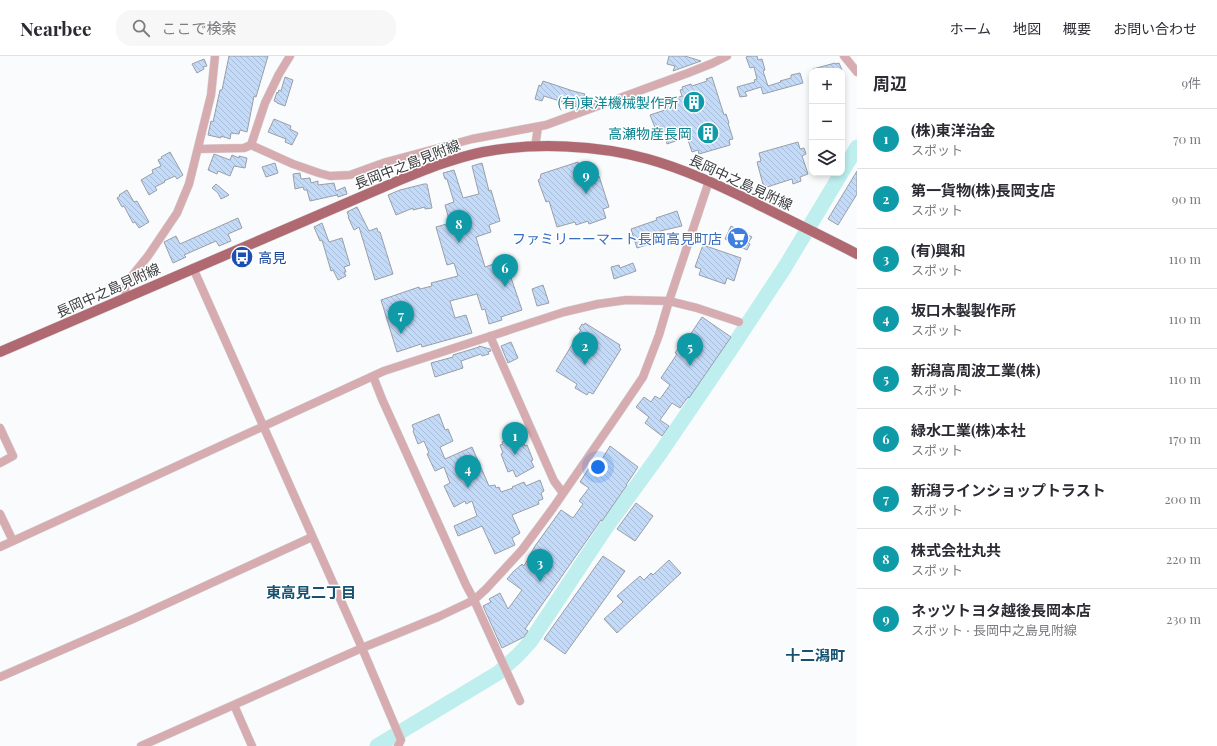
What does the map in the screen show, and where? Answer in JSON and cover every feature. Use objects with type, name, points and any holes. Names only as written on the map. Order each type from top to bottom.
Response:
[{"type":"main road","name":"長岡中之島見附線","points":[[0,352],[400,180],[464,157],[485,152],[516,148],[557,147],[602,149],[647,158],[678,168],[709,181],[857,254]]},
{"type":"street","points":[[126,297],[125,287],[127,282],[148,256],[176,213],[189,184],[211,95],[215,56]]},
{"type":"street","points":[[251,145],[265,103],[279,74],[290,56]]},
{"type":"street","points":[[198,149],[244,148],[251,145],[293,164],[319,173],[330,176],[350,175],[386,162],[472,139],[552,123],[688,73],[727,56]]},
{"type":"street","points":[[844,56],[857,72]]},
{"type":"street","points":[[535,147],[538,127]]},
{"type":"street","points":[[141,746],[362,648],[438,617],[474,600],[486,589],[522,550],[553,508],[643,377],[709,181]]},
{"type":"street","points":[[193,268],[362,648],[400,743]]},
{"type":"street","points":[[0,547],[384,371],[564,312],[598,304],[626,300],[669,301],[739,322]]},
{"type":"street","points":[[490,336],[554,481],[563,493]]},
{"type":"street","points":[[373,376],[466,585],[520,701]]},
{"type":"street","points":[[0,428],[13,456],[0,463]]},
{"type":"street","points":[[0,514],[13,541]]},
{"type":"street","points":[[0,677],[133,619],[312,537]]},
{"type":"street","points":[[234,705],[252,746]]},
{"type":"building","points":[[229,56],[268,56],[256,97],[254,96],[247,132],[240,130],[239,134],[231,133],[230,139],[221,136],[221,138],[208,135],[211,121],[213,122],[220,90],[222,90]]},
{"type":"building","points":[[669,56],[685,56],[701,61],[673,71],[675,66],[667,64]]},
{"type":"building","points":[[757,56],[758,60],[762,59],[765,70],[763,71],[768,86],[791,78],[791,75],[800,73],[803,83],[763,94],[761,87],[745,92],[747,96],[740,97],[737,87],[755,82],[754,80],[757,79],[754,67],[750,68],[746,57]]},
{"type":"building","points":[[204,59],[207,66],[203,67],[204,69],[197,73],[192,64]]},
{"type":"building","points":[[839,63],[841,68],[817,68]]},
{"type":"building","points":[[285,77],[293,80],[285,106],[274,101],[277,92],[278,93],[279,90],[281,91]]},
{"type":"building","points":[[712,77],[724,115],[726,114],[729,123],[733,139],[729,140],[730,145],[699,154],[698,150],[692,152],[687,137],[667,144],[663,127],[656,130],[650,115],[665,110],[662,103],[682,96],[680,90],[683,89],[682,87],[691,84],[692,86],[707,81],[706,79]]},
{"type":"building","points":[[543,81],[585,94],[577,107],[575,106],[574,108],[568,106],[569,104],[544,96],[542,101],[535,99],[539,85],[541,86]]},
{"type":"building","points":[[274,119],[291,126],[290,129],[298,133],[292,145],[285,142],[286,139],[268,132]]},
{"type":"building","points":[[798,142],[800,149],[804,148],[806,154],[802,156],[808,174],[800,177],[801,181],[793,184],[792,179],[764,188],[757,162],[761,161],[759,153]]},
{"type":"building","points":[[170,152],[183,175],[177,179],[175,176],[164,181],[165,182],[155,187],[157,190],[149,195],[141,180],[153,173],[152,170],[161,166],[158,160]]},
{"type":"building","points":[[214,154],[230,160],[232,155],[239,158],[239,156],[247,158],[245,168],[234,166],[230,176],[218,171],[217,174],[208,170]]},
{"type":"building","points":[[578,162],[584,181],[599,176],[609,207],[603,209],[606,218],[589,224],[588,221],[576,225],[575,222],[557,227],[549,201],[546,202],[538,180],[540,179],[541,174]]},
{"type":"building","points":[[275,163],[278,173],[266,177],[262,167]]},
{"type":"building","points":[[482,163],[489,191],[491,190],[500,221],[489,225],[491,232],[476,237],[485,267],[505,260],[522,310],[501,317],[502,320],[489,324],[485,309],[482,310],[477,294],[450,301],[455,318],[466,315],[472,333],[422,347],[421,344],[397,352],[381,300],[419,287],[420,289],[432,286],[431,283],[458,276],[454,263],[447,265],[436,227],[450,223],[445,205],[454,202],[447,179],[445,179],[443,173],[454,170],[463,198],[479,194],[472,166]]},
{"type":"building","points":[[857,171],[857,194],[838,225],[828,219]]},
{"type":"building","points":[[300,173],[301,179],[310,178],[311,183],[318,181],[318,185],[334,183],[336,191],[345,187],[347,194],[338,197],[337,194],[310,201],[307,190],[304,190],[303,187],[295,189],[293,174]]},
{"type":"building","points":[[216,184],[229,195],[221,199],[218,193],[212,188]]},
{"type":"building","points":[[427,184],[432,208],[425,209],[425,207],[413,210],[413,208],[396,215],[388,195],[400,190]]},
{"type":"building","points":[[127,190],[134,202],[137,201],[149,222],[139,228],[135,222],[133,223],[124,206],[122,207],[117,198]]},
{"type":"building","points":[[357,207],[369,231],[377,228],[378,232],[380,232],[393,274],[375,280],[359,227],[354,230],[348,217],[347,212]]},
{"type":"building","points":[[677,211],[682,226],[660,231],[663,240],[637,248],[631,229]]},
{"type":"building","points":[[238,218],[242,228],[228,234],[231,241],[219,246],[216,241],[184,255],[186,257],[173,263],[164,242],[176,236],[180,244]]},
{"type":"building","points":[[322,223],[329,242],[342,238],[350,265],[344,267],[346,276],[338,280],[333,270],[331,271],[322,240],[320,241],[314,227]]},
{"type":"building","name":"ファミリーーマート長岡高見町店","points":[[731,226],[752,237],[748,243],[750,244],[747,250],[725,239]]},
{"type":"building","points":[[703,245],[741,258],[734,281],[727,278],[725,284],[699,275],[701,269],[695,267]]},
{"type":"building","points":[[633,263],[636,271],[614,279],[611,267],[619,265],[620,268]]},
{"type":"building","points":[[543,285],[549,303],[537,306],[532,289]]},
{"type":"building","points":[[702,317],[731,337],[689,398],[688,397],[680,408],[672,403],[660,420],[669,426],[662,436],[645,423],[649,417],[636,407],[644,397],[651,402],[655,396],[660,399],[670,385],[661,378],[677,354],[675,353],[684,340],[686,341]]},
{"type":"building","points":[[585,323],[620,345],[619,347],[621,349],[593,394],[589,392],[587,395],[575,388],[577,384],[556,371],[581,330],[579,329],[582,324],[584,325]]},
{"type":"building","points":[[511,342],[518,358],[508,363],[501,346]]},
{"type":"building","points":[[479,346],[490,349],[491,351],[488,352],[489,354],[482,356],[481,354],[461,361],[463,368],[435,377],[431,363],[453,357],[453,355]]},
{"type":"building","points":[[439,414],[445,430],[448,429],[453,441],[440,447],[445,459],[472,447],[489,486],[495,485],[496,488],[499,487],[501,492],[524,482],[526,486],[540,480],[544,491],[541,493],[543,499],[538,501],[539,504],[512,515],[520,533],[512,538],[515,545],[495,554],[482,526],[458,536],[454,526],[477,516],[472,501],[466,504],[465,501],[454,507],[444,486],[450,483],[444,467],[435,471],[427,454],[429,453],[424,441],[418,444],[412,425]]},
{"type":"building","points":[[520,434],[525,446],[527,445],[534,467],[516,477],[513,470],[508,472],[501,454],[503,453],[500,445],[503,444],[502,442]]},
{"type":"building","points":[[610,446],[638,467],[602,521],[601,520],[525,629],[528,631],[524,637],[502,648],[483,606],[491,602],[489,599],[500,593],[508,609],[522,590],[507,579],[522,564],[524,566],[535,546],[561,510],[573,518],[583,504],[579,501],[589,488],[580,482],[589,468],[592,470],[597,462],[599,464]]},
{"type":"building","points":[[636,503],[653,516],[635,541],[617,529]]},
{"type":"building","points":[[603,556],[625,571],[565,654],[544,639]]},
{"type":"building","points":[[669,560],[681,573],[617,633],[604,619],[623,602],[617,596],[640,576],[644,580],[651,573],[653,575]]},
{"type":"waterway","points":[[377,746],[498,673],[530,642],[605,529],[659,455],[729,352],[785,267],[857,147]]},
{"type":"place","name":"(有)東洋機械製作所","points":[[694,102]]},
{"type":"place","name":"高瀬物産長岡","points":[[708,133]]},
{"type":"place","name":"ネッツトヨタ越後長岡本店","points":[[586,194]]},
{"type":"place","name":"ファミリーーマート長岡高見町店","points":[[738,238]]},
{"type":"place","name":"株式会社丸共","points":[[459,243]]},
{"type":"place","name":"高見","points":[[242,257]]},
{"type":"place","name":"緑水工業(株)本社","points":[[505,287]]},
{"type":"place","name":"新潟ラインショップトラスト","points":[[401,334]]},
{"type":"place","name":"第一貨物(株)長岡支店","points":[[585,365]]},
{"type":"place","name":"新潟高周波工業(株)","points":[[690,366]]},
{"type":"place","name":"(株)東洋治金","points":[[515,455]]},
{"type":"place","name":"坂口木製製作所","points":[[468,488]]},
{"type":"place","name":"(有)興和","points":[[540,582]]},
{"type":"district","name":"東高見二丁目","points":[[311,592]]},
{"type":"district","name":"十二潟町","points":[[815,655]]}]
